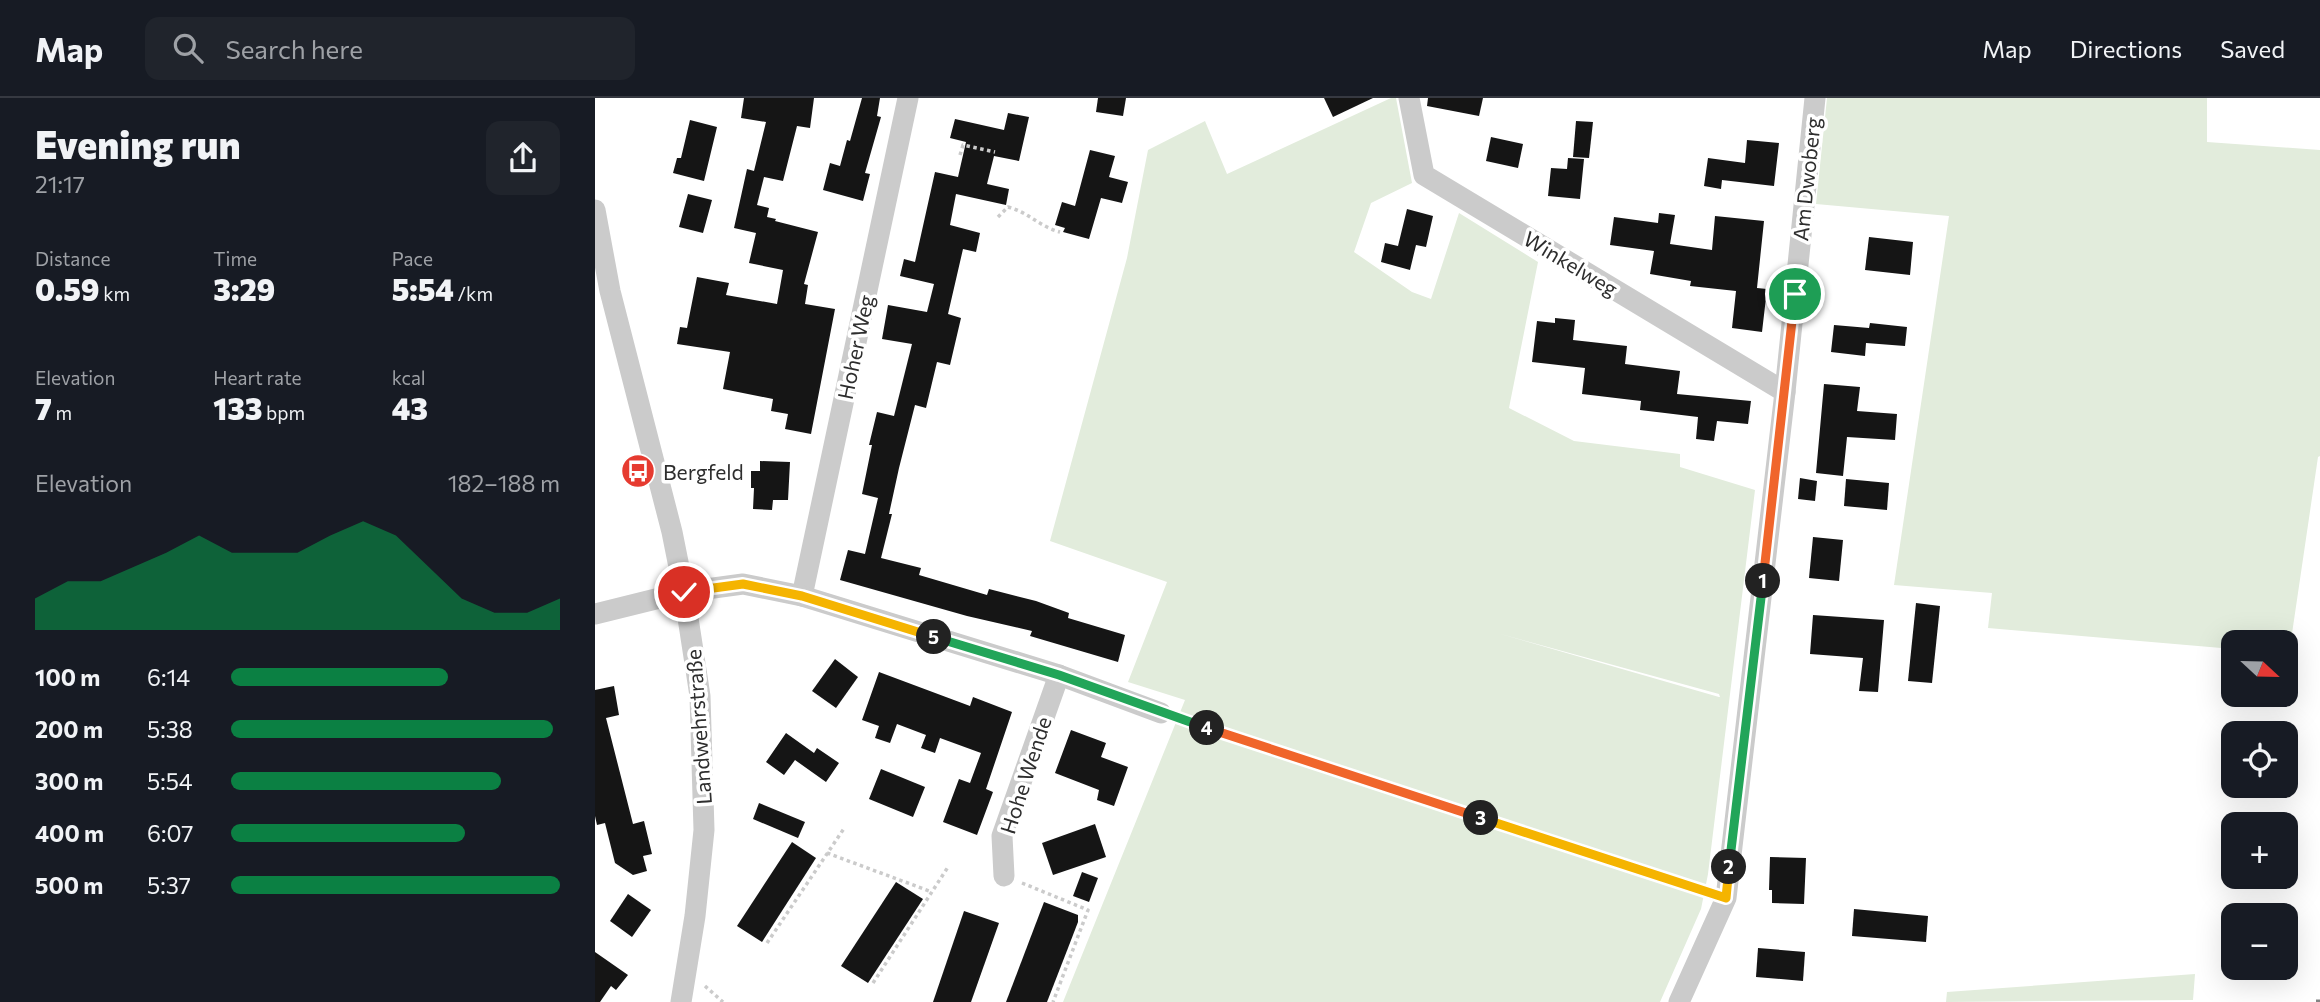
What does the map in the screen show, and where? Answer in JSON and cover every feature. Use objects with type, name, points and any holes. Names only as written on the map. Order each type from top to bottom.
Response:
[{"type":"street","name":"Hoher Weg","points":[[802,596],[908,98]]},
{"type":"street","name":"Winkelweg","points":[[1409,98],[1424,175],[1785,392]]},
{"type":"street","name":"Am Dwoberg","points":[[1679,1002],[1726,898],[1785,392],[1815,98]]},
{"type":"street","name":"Landwehrstraße","points":[[595,210],[610,291],[656,468],[684,592],[700,696],[703,830],[695,916],[681,1002]]},
{"type":"street","name":"Landwehrstraße","points":[[595,258],[610,291]]},
{"type":"street","points":[[595,614],[684,592],[743,584],[802,596],[1059,675],[1161,713]]},
{"type":"street","name":"Hohe Wende","points":[[1004,876],[1003,836],[1059,675]]},
{"type":"path","points":[[960,155],[963,145],[995,152]]},
{"type":"path","points":[[998,216],[1008,207],[1023,211],[1045,228],[1060,232]]},
{"type":"path","points":[[1161,713],[1726,898]]},
{"type":"path","points":[[767,943],[845,827]]},
{"type":"path","points":[[827,853],[932,892]]},
{"type":"path","points":[[873,983],[948,867]]},
{"type":"path","points":[[1004,876],[1088,910],[1053,1002]]},
{"type":"path","points":[[705,986],[723,1002]]},
{"type":"green space","points":[[1396,98],[1412,183],[1371,203],[1354,252],[1412,292],[1431,299],[1459,213],[1538,262],[1509,408],[1574,441],[1680,454],[1680,467],[1755,490],[1708,874],[1701,909],[1660,1002],[1063,1002],[1185,700],[1128,682],[1167,582],[1050,541],[1127,258],[1148,150],[1205,121],[1227,174]],"holes":[[[1497,633],[1719,694],[1720,697]]]},
{"type":"green space","points":[[1827,98],[2207,98],[2207,142],[2320,150],[2320,456],[2293,630],[2221,630],[2221,648],[1988,628],[1992,593],[1894,585],[1949,216],[1816,204]]},
{"type":"green space","points":[[2195,974],[2193,1000],[1946,1002],[1947,992]]},
{"type":"building","points":[[744,98],[814,98],[810,128],[797,126],[783,181],[764,177],[757,205],[769,208],[767,217],[776,219],[775,221],[818,232],[804,284],[808,285],[805,304],[835,309],[811,434],[785,429],[788,414],[771,411],[773,399],[723,389],[730,352],[677,344],[680,327],[687,328],[697,277],[729,283],[726,295],[777,304],[783,270],[749,263],[756,233],[734,228],[747,169],[754,171],[766,122],[741,118]]},
{"type":"building","points":[[862,98],[880,98],[877,116],[881,117],[865,173],[870,174],[863,201],[823,190],[830,163],[840,166]]},
{"type":"building","points":[[1098,98],[1126,98],[1123,116],[1096,112]]},
{"type":"building","points":[[1324,98],[1373,98],[1333,117]]},
{"type":"building","points":[[1428,98],[1483,98],[1479,116],[1427,106]]},
{"type":"building","points":[[1008,113],[1029,117],[1019,161],[994,156],[987,184],[1009,189],[1006,205],[956,194],[950,225],[980,233],[976,252],[963,249],[948,314],[961,318],[950,365],[937,362],[926,408],[915,405],[881,558],[921,568],[919,575],[987,595],[989,589],[1036,601],[1069,613],[1068,618],[1125,635],[1118,662],[1030,636],[1032,631],[967,616],[840,580],[848,550],[865,554],[878,498],[862,494],[872,445],[869,445],[877,412],[894,416],[912,344],[882,339],[888,305],[927,312],[934,284],[900,276],[904,259],[915,262],[935,172],[958,177],[966,142],[950,138],[955,119],[1004,130]]},
{"type":"building","points":[[690,120],[717,127],[704,181],[673,173],[677,158],[681,158]]},
{"type":"building","points":[[1576,121],[1593,122],[1589,158],[1573,157]]},
{"type":"building","points":[[1491,137],[1523,144],[1518,168],[1486,161]]},
{"type":"building","points":[[1747,140],[1779,143],[1774,186],[1722,180],[1721,189],[1704,186],[1708,158],[1745,163]]},
{"type":"building","points":[[1090,150],[1115,156],[1109,177],[1128,182],[1122,203],[1101,198],[1089,239],[1063,232],[1065,228],[1055,225],[1062,202],[1075,206]]},
{"type":"building","points":[[1568,158],[1584,159],[1580,199],[1548,196],[1551,168],[1567,169]]},
{"type":"building","points":[[688,194],[712,200],[703,233],[679,227]]},
{"type":"building","points":[[1407,209],[1433,216],[1426,247],[1416,245],[1410,270],[1381,262],[1385,243],[1398,246]]},
{"type":"building","points":[[1659,213],[1675,215],[1670,244],[1712,250],[1715,216],[1764,221],[1757,288],[1767,289],[1762,332],[1732,328],[1736,291],[1690,286],[1691,281],[1650,274],[1654,251],[1610,245],[1614,217],[1658,223]]},
{"type":"building","points":[[1869,237],[1913,242],[1910,275],[1865,270]]},
{"type":"building","points":[[1555,318],[1575,320],[1573,340],[1627,346],[1625,364],[1680,371],[1677,394],[1751,401],[1748,424],[1717,421],[1714,441],[1696,439],[1698,417],[1640,410],[1641,401],[1582,394],[1585,368],[1532,362],[1537,321],[1555,323]]},
{"type":"building","points":[[1870,323],[1907,327],[1905,346],[1866,343],[1865,356],[1831,352],[1834,325],[1869,328]]},
{"type":"building","points":[[1824,384],[1860,387],[1857,411],[1897,414],[1895,440],[1847,437],[1843,476],[1816,473]]},
{"type":"building","points":[[760,461],[790,462],[788,500],[773,500],[772,510],[753,509],[754,488],[751,488],[751,471],[760,471]]},
{"type":"building","points":[[1800,478],[1817,481],[1815,501],[1798,499]]},
{"type":"building","points":[[1846,479],[1889,483],[1887,510],[1844,506]]},
{"type":"building","points":[[1813,537],[1843,540],[1839,581],[1809,578]]},
{"type":"building","points":[[1916,603],[1940,606],[1932,683],[1908,681]]},
{"type":"building","points":[[1813,615],[1884,620],[1878,692],[1859,691],[1863,658],[1810,654]]},
{"type":"building","points":[[835,659],[858,677],[836,708],[812,691]]},
{"type":"building","points":[[879,672],[970,706],[973,697],[1012,712],[986,789],[993,792],[977,835],[943,822],[959,779],[970,783],[981,753],[940,738],[935,753],[921,748],[926,735],[897,724],[890,743],[875,738],[879,726],[862,720]]},
{"type":"building","points":[[614,686],[619,715],[606,718],[633,824],[644,821],[652,854],[643,856],[647,871],[633,875],[615,863],[605,823],[597,825],[595,816],[595,690]]},
{"type":"building","points":[[1071,730],[1106,743],[1101,757],[1128,767],[1114,806],[1097,800],[1099,790],[1055,773]]},
{"type":"building","points":[[786,733],[814,753],[817,748],[839,763],[826,782],[795,760],[784,775],[766,762]]},
{"type":"building","points":[[881,769],[925,787],[913,817],[869,799]]},
{"type":"building","points":[[759,803],[805,822],[798,838],[753,819]]},
{"type":"building","points":[[1095,824],[1106,857],[1053,875],[1042,843]]},
{"type":"building","points":[[792,842],[816,858],[762,942],[737,926]]},
{"type":"building","points":[[1770,857],[1806,858],[1804,904],[1772,903],[1772,890],[1769,890]]},
{"type":"building","points":[[1082,872],[1098,878],[1089,902],[1073,896]]},
{"type":"building","points":[[896,882],[923,899],[868,983],[841,966]]},
{"type":"building","points":[[628,894],[651,910],[632,937],[610,921]]},
{"type":"building","points":[[1044,902],[1078,915],[1078,922],[1047,1002],[1006,1002]]},
{"type":"building","points":[[1854,909],[1928,916],[1926,942],[1852,936]]},
{"type":"building","points":[[964,911],[999,923],[971,1002],[933,1002]]},
{"type":"building","points":[[1758,948],[1805,952],[1803,981],[1756,977]]},
{"type":"building","points":[[595,952],[628,975],[616,990],[611,986],[600,1002],[595,1002]]},
{"type":"place","name":"Bergfeld","points":[[638,471]]},
{"type":"route","points":[[684,592],[743,584],[802,596],[1059,675],[1161,713],[1726,898],[1795,294]]}]
